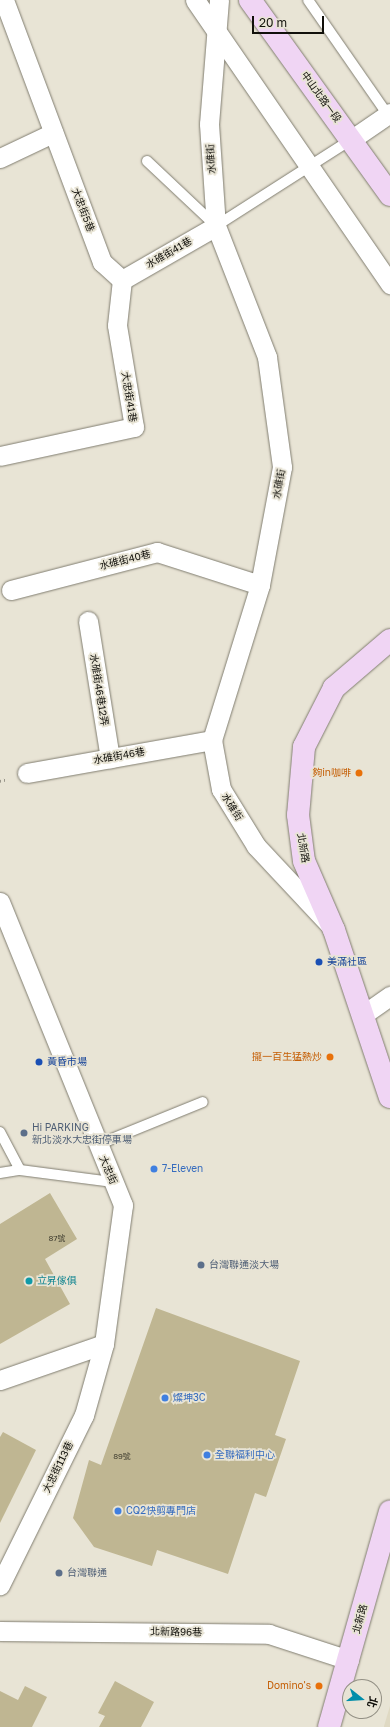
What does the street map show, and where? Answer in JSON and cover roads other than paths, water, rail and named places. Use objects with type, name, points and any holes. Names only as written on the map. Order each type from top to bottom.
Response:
[{"type":"main road","name":"中山北路一段","points":[[250,0],[352,139],[390,195]]},
{"type":"main road","name":"北新路","points":[[390,640],[334,688],[304,747],[298,815],[304,861],[334,930],[364,1014],[390,1097]]},
{"type":"main road","name":"北新路","points":[[329,1727],[390,1512]]},
{"type":"street","name":"大忠街5巷","points":[[4,0],[102,262],[122,280]]},
{"type":"street","points":[[194,0],[390,284]]},
{"type":"street","name":"水碓街","points":[[218,0],[217,35],[209,124],[216,226],[267,357],[282,466],[260,585],[212,740],[220,789],[256,846],[334,930]]},
{"type":"street","points":[[352,139],[389,115]]},
{"type":"street","points":[[0,158],[53,133]]},
{"type":"street","name":"水碓街41巷","points":[[122,280],[216,226]]},
{"type":"street","name":"大忠街41巷","points":[[0,456],[134,427],[117,325],[122,280]]},
{"type":"street","name":"水碓街40巷","points":[[11,590],[157,552],[260,585]]},
{"type":"street","name":"水碓街46巷12弄","points":[[88,622],[110,758]]},
{"type":"street","name":"水碓街46巷","points":[[27,773],[212,740]]},
{"type":"street","name":"大忠街","points":[[0,902],[97,1145],[123,1205],[104,1344]]},
{"type":"street","points":[[364,1014],[390,996]]},
{"type":"street","points":[[0,1380],[104,1344]]},
{"type":"street","name":"大忠街113巷","points":[[0,1585],[84,1415],[104,1344]]},
{"type":"street","name":"北新路96巷","points":[[0,1631],[269,1634],[349,1660]]},
{"type":"lane","points":[[308,0],[389,115]]},
{"type":"lane","points":[[147,161],[216,226],[352,139]]},
{"type":"lane","points":[[97,1145],[203,1102]]},
{"type":"lane","points":[[0,1132],[20,1170]]},
{"type":"lane","points":[[0,1173],[20,1170],[113,1182]]},
{"type":"place","name":"夠in咖啡","points":[[359,773]]},
{"type":"place","name":"美滿社區","points":[[319,962]]},
{"type":"place","name":"攏一百生猛熱炒","points":[[330,1057]]},
{"type":"place","name":"黃昏市場","points":[[39,1062]]},
{"type":"place","name":"Hi PARKING 新北淡水大忠街停車場","points":[[24,1133]]},
{"type":"place","name":"7-Eleven","points":[[154,1169]]},
{"type":"place","name":"台灣聯通淡大場","points":[[201,1265]]},
{"type":"place","name":"立昇傢俱","points":[[29,1281]]},
{"type":"place","name":"燦坤3C","points":[[165,1398]]},
{"type":"place","name":"全聯福利中心","points":[[207,1455]]},
{"type":"place","name":"CQ2快剪專門店","points":[[118,1511]]},
{"type":"place","name":"台灣聯通","points":[[59,1573]]},
{"type":"place","name":"Domino's","points":[[319,1686]]}]
